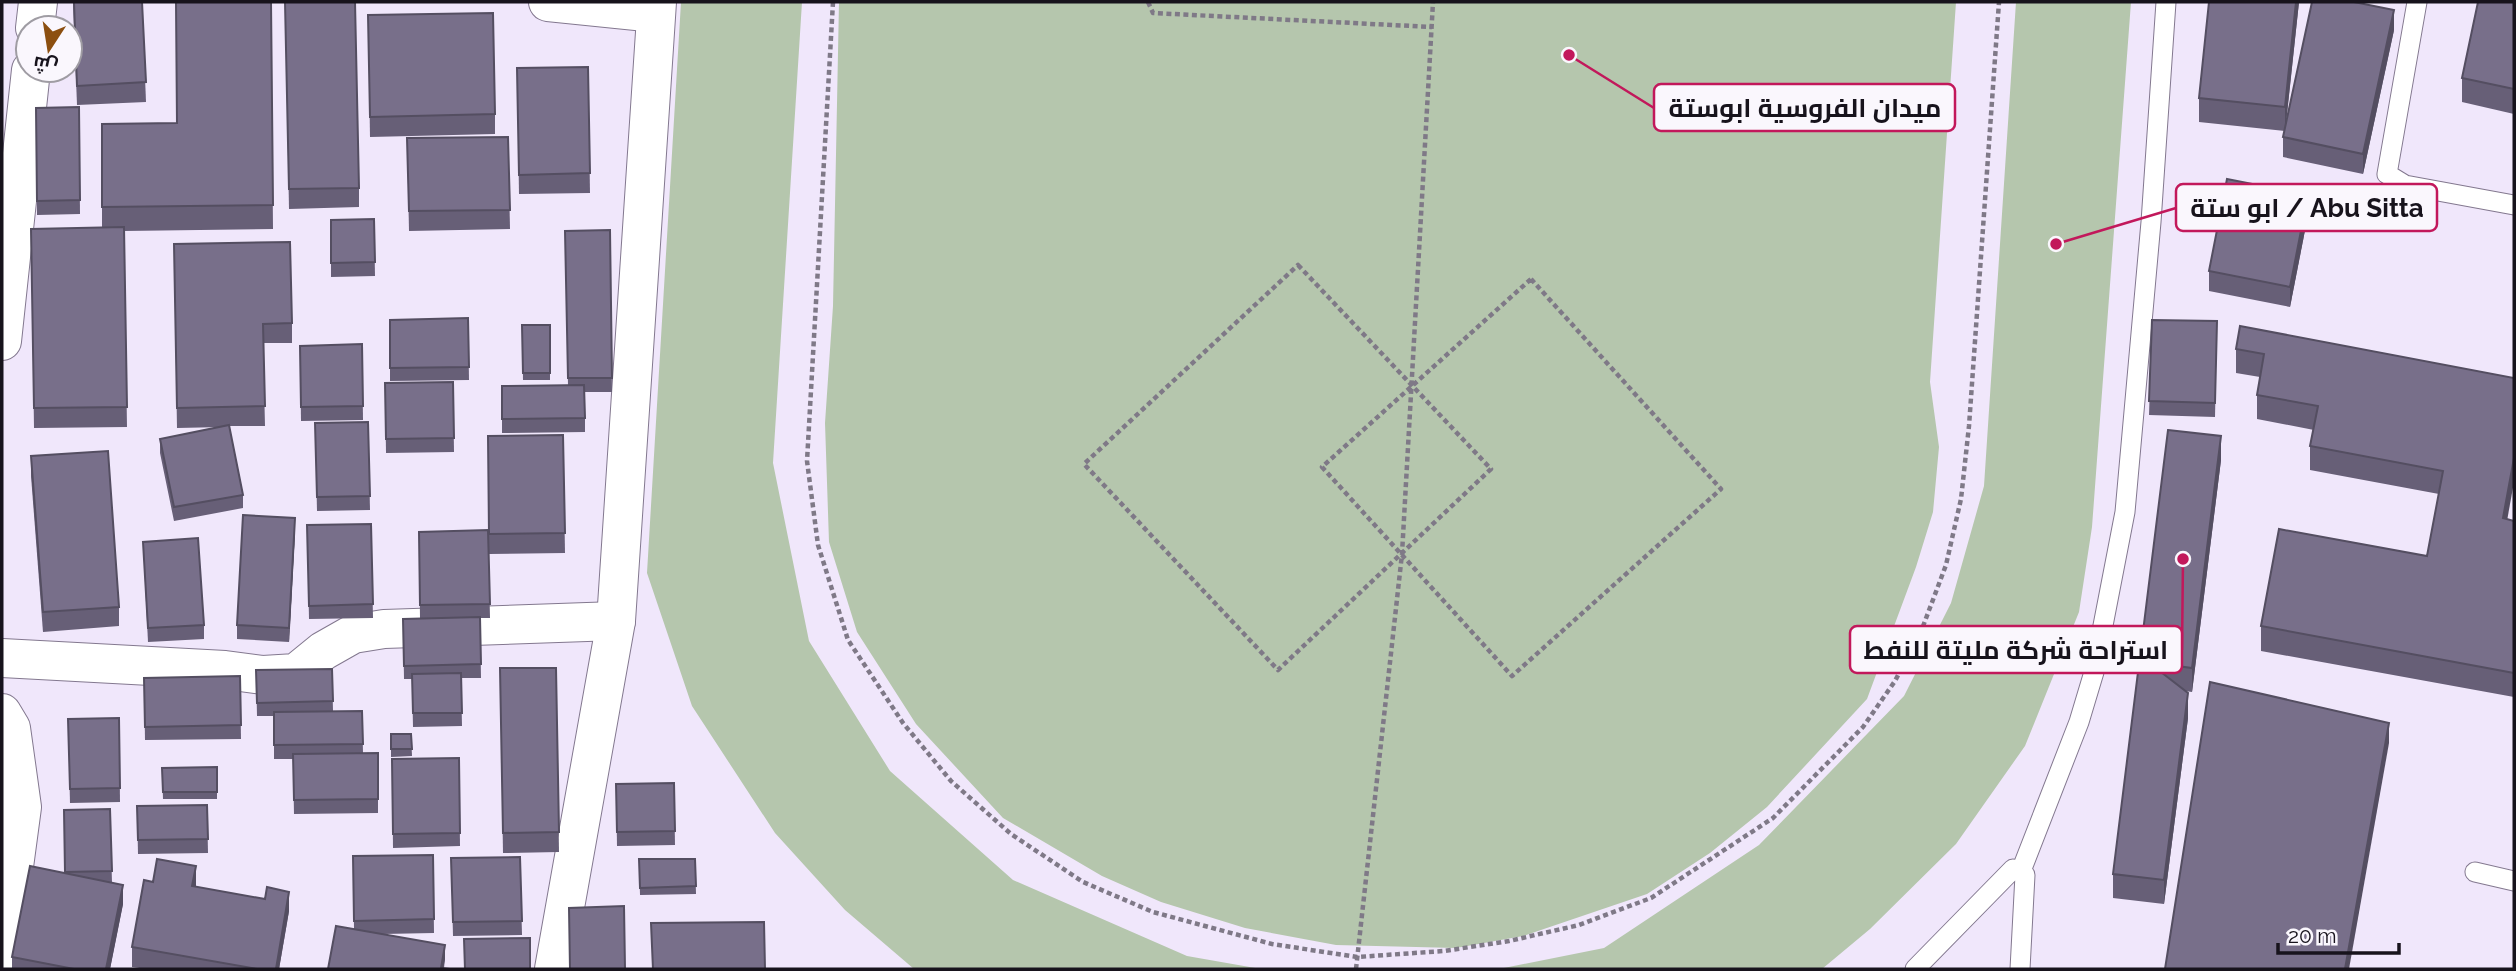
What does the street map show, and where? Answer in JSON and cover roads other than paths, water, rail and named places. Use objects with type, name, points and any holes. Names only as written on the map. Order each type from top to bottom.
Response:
[{"type":"street","points":[[548,2],[657,7],[617,621],[554,969]]},
{"type":"street","points":[[2,341],[30,84]]},
{"type":"street","points":[[2,658],[225,670],[263,675],[296,673],[323,651],[353,634],[363,632],[617,621]]},
{"type":"street","points":[[2,713],[11,728],[22,807],[2,956]]},
{"type":"lane","points":[[2021,871],[2079,722],[2094,672],[2125,512],[2151,222],[2166,2]]},
{"type":"lane","points":[[2417,2],[2387,174],[2405,185],[2514,205]]},
{"type":"lane","points":[[1916,969],[2012,869],[2025,875],[2020,969]]},
{"type":"lane","points":[[2474,872],[2514,881]]},
{"type":"place","name":"ميدان الفروسية ابوستة","points":[[1569,55]]},
{"type":"place","name":"ابو ستة / Abu Sitta","points":[[2056,244]]},
{"type":"place","name":"استراحة شركة مليتة للنفط","points":[[2183,559]]}]
